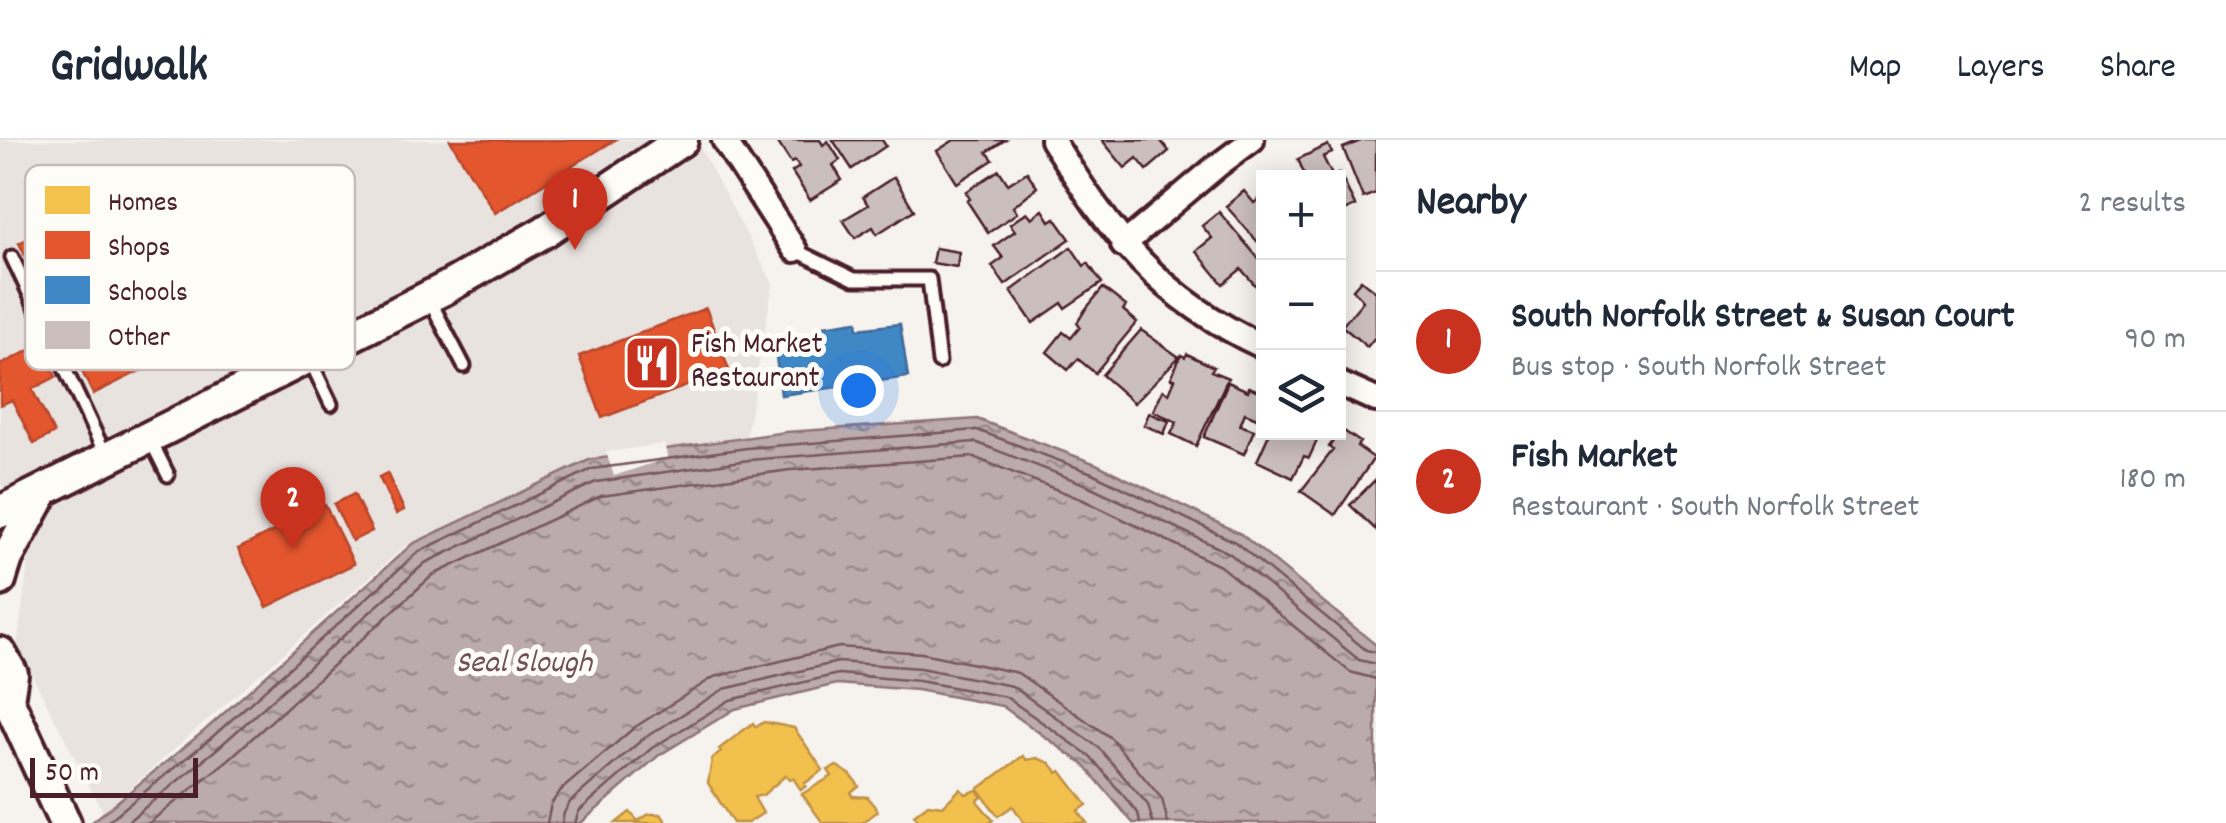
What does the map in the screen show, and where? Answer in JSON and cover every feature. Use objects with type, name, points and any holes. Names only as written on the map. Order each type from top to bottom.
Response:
[{"type":"main road","points":[[355,334],[544,232],[682,140]]},
{"type":"main road","points":[[0,512],[285,370]]},
{"type":"main road","points":[[0,488],[44,490]]},
{"type":"main road","points":[[0,580],[7,558],[44,490]]},
{"type":"main road","points":[[0,652],[12,674],[4,698],[65,823]]},
{"type":"street","points":[[724,140],[795,250]]},
{"type":"street","points":[[1052,140],[1123,245],[1146,270],[1192,308],[1256,343]]},
{"type":"street","points":[[1123,245],[1252,140]]},
{"type":"street","points":[[1346,387],[1376,400]]},
{"type":"lane","points":[[795,250],[854,279],[929,278],[939,362]]},
{"type":"lane","points":[[12,256],[25,284]]},
{"type":"lane","points":[[428,297],[464,366]]},
{"type":"lane","points":[[66,370],[107,458]]},
{"type":"lane","points":[[315,370],[331,404]]},
{"type":"lane","points":[[149,437],[168,475]]},
{"type":"shaded area","points":[[0,140],[696,140],[773,284],[746,438],[589,460],[405,546],[103,812],[17,646],[30,550],[0,481]]},
{"type":"water","name":"Seal Slough","points":[[977,419],[1096,464],[1241,534],[1376,645],[1376,823],[1133,823],[1083,764],[1002,706],[917,690],[837,684],[735,709],[658,756],[581,823],[91,823],[204,731],[412,544],[589,460],[786,432]]},
{"type":"pier","points":[[664,444],[668,458],[614,476],[606,452]]},
{"type":"building: Homes","points":[[764,722],[794,728],[823,770],[801,790],[786,775],[763,795],[754,797],[763,813],[748,823],[733,823],[708,783],[712,759],[753,723],[756,727]]},
{"type":"building: Homes","points":[[1023,756],[1050,763],[1058,773],[1061,771],[1087,805],[1078,811],[1087,823],[1024,823],[1013,806],[998,816],[978,789]]},
{"type":"building: Homes","points":[[837,766],[859,786],[851,792],[852,796],[868,797],[878,811],[862,823],[823,823],[802,794],[832,776],[828,770]]},
{"type":"building: Homes","points":[[960,789],[966,794],[977,790],[982,797],[977,801],[993,820],[990,823],[921,823],[914,815],[928,804],[943,806]]},
{"type":"building: Homes","points":[[630,812],[638,821],[649,814],[661,814],[667,823],[616,823]]},
{"type":"building: Shops","points":[[450,140],[615,140],[495,213]]},
{"type":"building: Shops","points":[[706,308],[729,370],[602,418],[579,356]]},
{"type":"building: Shops","points":[[25,352],[25,370],[52,370],[56,377],[32,389],[54,433],[34,444],[12,400],[0,405],[0,365]]},
{"type":"building: Shops","points":[[81,370],[142,370],[93,394]]},
{"type":"building: Shops","points":[[387,473],[404,510],[396,514],[379,477]]},
{"type":"building: Shops","points":[[354,494],[372,531],[352,541],[334,504]]},
{"type":"building: Shops","points":[[325,505],[354,564],[267,607],[238,549]]},
{"type":"building: Schools","points":[[857,321],[858,329],[900,324],[908,377],[781,395],[774,341],[819,335],[817,327]]},
{"type":"building: Other","points":[[820,140],[823,145],[828,141],[840,160],[833,165],[842,180],[810,200],[792,172],[799,167],[795,161],[791,163],[778,143]]},
{"type":"building: Other","points":[[833,140],[882,140],[886,146],[852,169]]},
{"type":"building: Other","points":[[954,140],[1005,140],[987,152],[993,160],[957,183],[937,151]]},
{"type":"building: Other","points":[[1102,140],[1160,140],[1169,151],[1147,170],[1137,158],[1125,168]]},
{"type":"building: Other","points":[[1363,140],[1376,140],[1376,193],[1363,198],[1343,148]]},
{"type":"building: Other","points":[[1328,145],[1332,153],[1323,157],[1330,170],[1303,170],[1298,159]]},
{"type":"building: Other","points":[[999,170],[1008,184],[1027,172],[1037,187],[1013,207],[1017,213],[988,233],[967,201],[970,199],[966,192]]},
{"type":"building: Other","points":[[894,177],[914,210],[877,234],[873,227],[855,238],[843,220],[868,205],[863,197]]},
{"type":"building: Other","points":[[1346,186],[1355,206],[1346,210]]},
{"type":"building: Other","points":[[1244,191],[1256,201],[1256,240],[1226,206]]},
{"type":"building: Other","points":[[1043,210],[1050,221],[1055,218],[1070,239],[1005,285],[992,266],[1003,258],[994,246],[1015,231],[1010,224],[1027,212],[1032,218]]},
{"type":"building: Other","points":[[1219,212],[1256,256],[1256,284],[1241,269],[1223,284],[1196,251],[1212,238],[1202,226]]},
{"type":"building: Other","points":[[1071,247],[1102,283],[1065,308],[1062,303],[1033,323],[1011,291]]},
{"type":"building: Other","points":[[935,248],[959,252],[957,267],[932,263]]},
{"type":"building: Other","points":[[1361,280],[1376,292],[1376,336],[1367,347],[1346,329],[1346,321],[1363,301],[1353,289]]},
{"type":"building: Other","points":[[1103,288],[1126,306],[1123,310],[1137,322],[1095,373],[1078,359],[1068,370],[1047,352],[1063,332],[1071,338],[1080,327],[1077,323],[1085,310]]},
{"type":"building: Other","points":[[1141,330],[1179,357],[1134,403],[1102,375]]},
{"type":"building: Other","points":[[1187,354],[1228,378],[1196,446],[1171,434],[1177,422],[1153,411],[1163,390],[1169,393],[1181,355]]},
{"type":"building: Other","points":[[1228,382],[1248,391],[1249,387],[1256,390],[1256,418],[1245,413],[1240,425],[1254,430],[1244,454],[1204,437]]},
{"type":"building: Other","points":[[1149,413],[1169,421],[1164,434],[1144,425]]},
{"type":"building: Other","points":[[1346,432],[1374,458],[1335,515],[1301,491],[1333,450],[1329,447],[1334,440],[1346,440]]},
{"type":"building: Other","points":[[1266,440],[1317,440],[1293,478],[1257,461]]},
{"type":"building: Other","points":[[1376,479],[1376,530],[1350,505]]},
{"type":"place","name":"South Norfolk Street & Susan Court","points":[[575,250]]},
{"type":"place","name":"Fish Market Restaurant","points":[[652,363]]},
{"type":"place","name":"Fish Market","points":[[293,549]]}]
